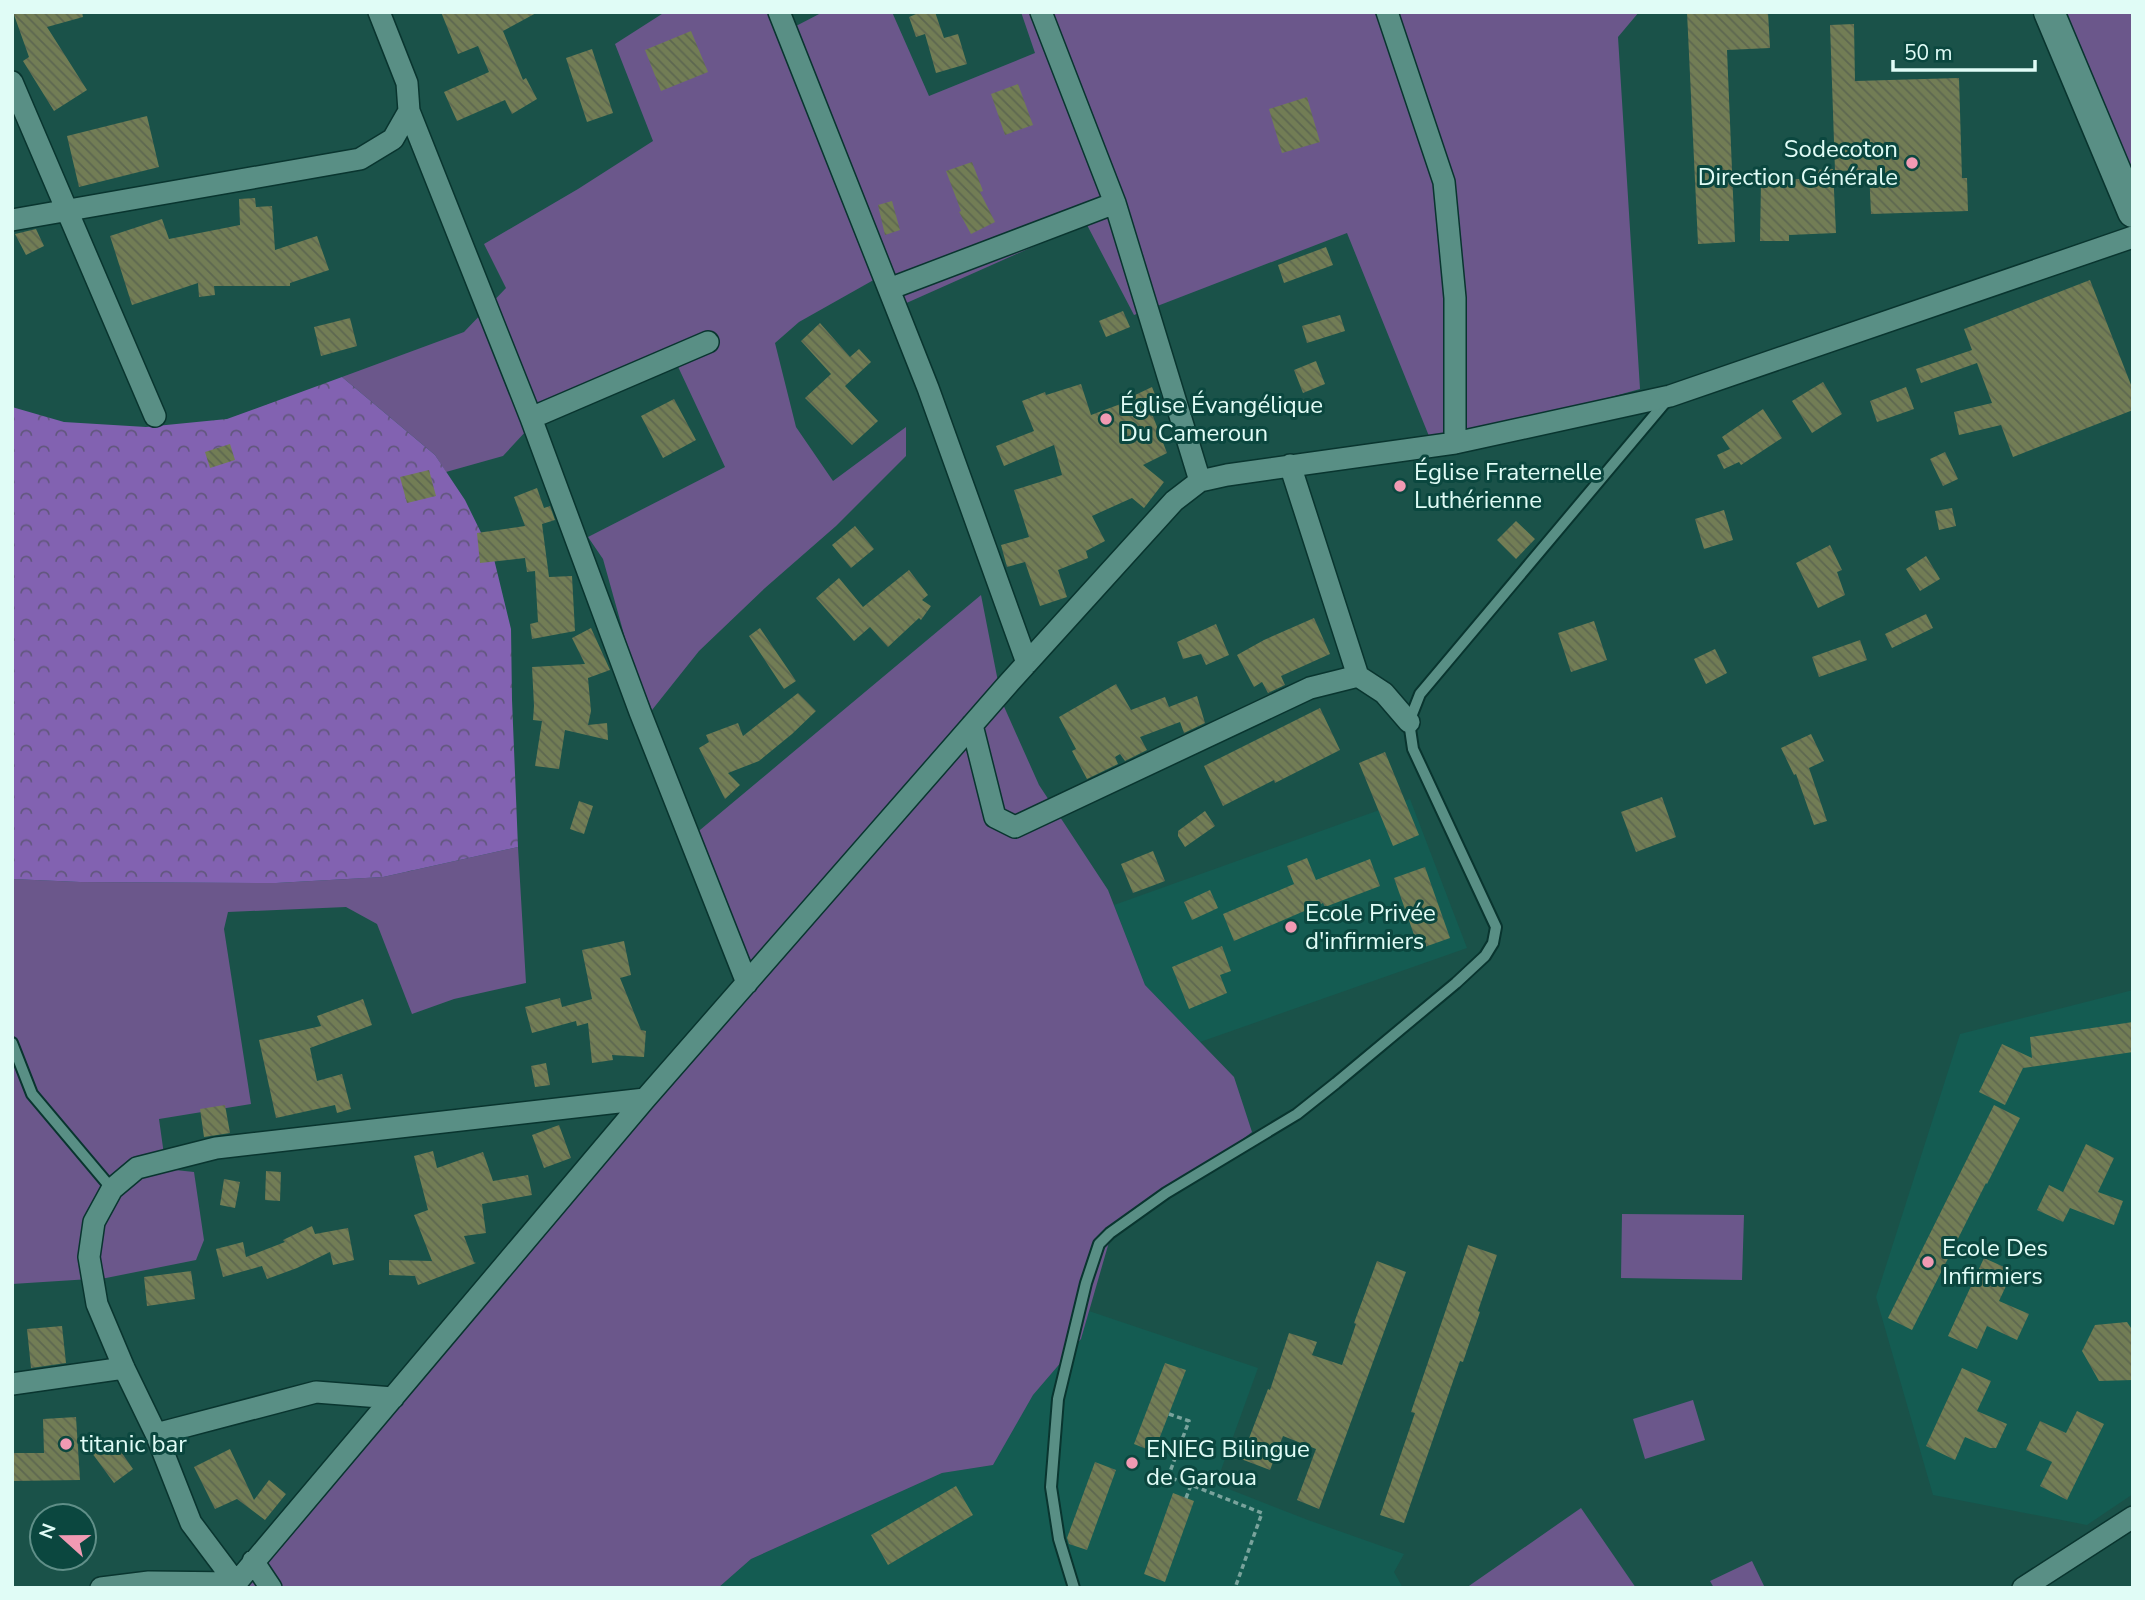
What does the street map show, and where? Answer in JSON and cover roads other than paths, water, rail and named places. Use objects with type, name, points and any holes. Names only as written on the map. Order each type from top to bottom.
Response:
[{"type":"main road","points":[[2049,12],[2133,212]]},
{"type":"street","points":[[379,12],[407,83],[409,111],[531,418],[640,712],[747,983]]},
{"type":"street","points":[[779,12],[928,388],[1027,663]]},
{"type":"street","points":[[1041,12],[1115,203],[1200,481]]},
{"type":"street","points":[[1387,12],[1444,182],[1455,298],[1455,443]]},
{"type":"street","points":[[12,82],[155,416]]},
{"type":"street","points":[[12,220],[360,159],[393,139],[409,111]]},
{"type":"street","points":[[889,289],[1115,203]]},
{"type":"street","points":[[234,1585],[645,1099],[972,725],[1174,500],[1200,481],[1290,465],[1455,443],[1670,396],[2133,237]]},
{"type":"street","points":[[531,418],[708,342]]},
{"type":"street","points":[[1290,465],[1358,676],[1384,693],[1409,722]]},
{"type":"street","points":[[972,725],[995,817],[1014,827],[1310,688],[1358,676]]},
{"type":"street","points":[[234,1585],[191,1523],[156,1434],[97,1304],[89,1257],[94,1222],[112,1189],[137,1168],[216,1148],[645,1099]]},
{"type":"street","points":[[12,1384],[124,1368]]},
{"type":"street","points":[[156,1434],[316,1392],[393,1398]]},
{"type":"street","points":[[2023,1588],[2133,1517]]},
{"type":"street","points":[[253,1561],[271,1588]]},
{"type":"street","points":[[101,1588],[149,1582],[234,1585]]},
{"type":"lane","points":[[1074,1588],[1059,1539],[1051,1487],[1058,1399],[1086,1283],[1099,1244],[1166,1193],[1297,1114],[1485,956],[1493,943],[1496,927],[1413,749],[1409,722],[1420,694],[1670,396]]},
{"type":"lane","points":[[12,1043],[32,1094],[112,1189]]},
{"type":"place","name":"Sodecoton Direction Générale","points":[[1912,163]]},
{"type":"place","name":"Église Évangélique Du Cameroun","points":[[1106,419]]},
{"type":"place","name":"Église Fraternelle Luthérienne","points":[[1400,486]]},
{"type":"place","name":"Ecole Privée d'infirmiers","points":[[1291,927]]},
{"type":"place","name":"Ecole Des Infirmiers","points":[[1928,1262]]},
{"type":"place","name":"titanic bar","points":[[66,1444]]},
{"type":"place","name":"ENIEG Bilingue de Garoua","points":[[1132,1463]]}]
